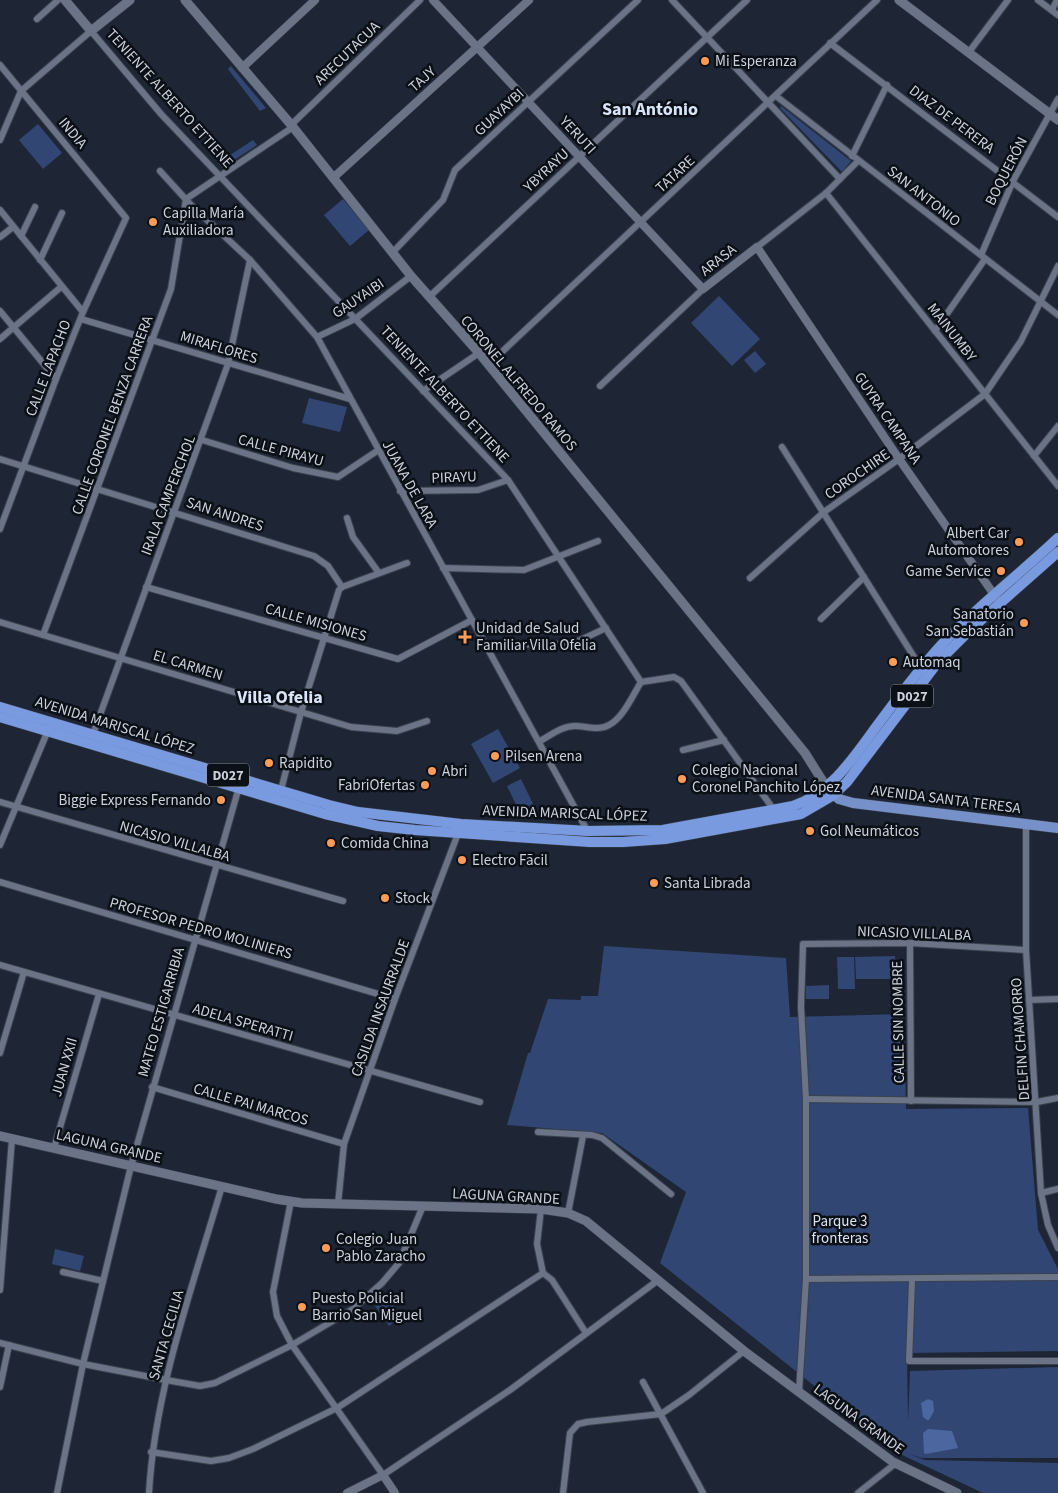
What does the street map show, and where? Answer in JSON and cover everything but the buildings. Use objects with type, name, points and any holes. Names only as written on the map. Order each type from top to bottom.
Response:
[{"type":"highway","name":"AVENIDA MARISCAL LÓPEZ","points":[[0,707],[49,727],[280,795],[353,821],[416,824],[593,842],[665,839],[801,814],[853,775],[938,662],[1058,538]]},
{"type":"highway","name":"AVENIDA MARISCAL LÓPEZ","points":[[460,829],[663,830],[774,810],[805,802],[829,792],[844,769],[921,668],[946,639],[1058,552]]},
{"type":"highway","name":"AVENIDA MARISCAL LÓPEZ","points":[[0,717],[93,734],[240,783]]},
{"type":"main road","name":"TENIENTE ALBERTO ETTIENE","points":[[65,0],[91,32]]},
{"type":"main road","points":[[91,32],[130,0]]},
{"type":"main road","name":"CORONEL ALFREDO RAMOS","points":[[185,0],[292,126],[428,297],[479,353],[804,754],[829,792]]},
{"type":"main road","points":[[899,0],[1058,120]]},
{"type":"main road","name":"AVENIDA SANTA TERESA","points":[[829,792],[854,803],[1058,828]]},
{"type":"main road","name":"LAGUNA GRANDE","points":[[0,1136],[222,1186],[258,1196],[291,1201],[541,1209],[568,1213],[602,1233],[657,1281],[744,1351],[896,1463],[957,1493]]},
{"type":"street","points":[[37,18],[58,0]]},
{"type":"street","points":[[242,68],[315,0]]},
{"type":"street","name":"ARECUTACUA","points":[[186,199],[292,126],[420,0]]},
{"type":"street","name":"YERUTI","points":[[432,0],[703,289]]},
{"type":"street","name":"TAJY","points":[[333,178],[529,0]]},
{"type":"street","name":"GUAYAYBI","points":[[392,253],[443,200],[455,170],[638,0]]},
{"type":"street","points":[[672,0],[840,179]]},
{"type":"street","name":"YBYRAYU","points":[[428,297],[747,0]]},
{"type":"street","name":"TATARE","points":[[488,365],[877,0]]},
{"type":"street","points":[[968,52],[1008,0]]},
{"type":"street","points":[[1038,0],[1058,15]]},
{"type":"street","points":[[1052,10],[1057,0]]},
{"type":"street","points":[[0,140],[21,91],[91,32]]},
{"type":"street","name":"TENIENTE ALBERTO ETTIENE","points":[[91,32],[161,114],[220,174],[422,391],[508,480],[641,682]]},
{"type":"street","name":"DIAZ DE PERERA","points":[[830,43],[1058,217]]},
{"type":"street","name":"INDIA","points":[[0,65],[126,218]]},
{"type":"street","name":"ARASA","points":[[600,386],[703,289],[826,193],[840,179],[855,158],[887,85]]},
{"type":"street","name":"SAN ANTONIO","points":[[776,96],[1058,315]]},
{"type":"street","name":"BOQUERÓN","points":[[935,331],[983,257],[1013,181],[1058,99]]},
{"type":"street","name":"JUANA DE LARA","points":[[160,171],[186,199],[250,260],[317,337],[377,451],[540,741],[593,842]]},
{"type":"street","name":"MAINUMBY","points":[[826,193],[1058,486]]},
{"type":"street","name":"CALLE CORONEL BENZA CARRERA","points":[[43,635],[154,340],[171,289],[186,199]]},
{"type":"street","points":[[21,236],[35,207]]},
{"type":"street","points":[[0,210],[82,316]]},
{"type":"street","points":[[40,260],[62,213]]},
{"type":"street","name":"CALLE LAPACHO","points":[[0,529],[56,379],[126,218]]},
{"type":"street","points":[[0,237],[13,227]]},
{"type":"street","name":"GUYRA CAMPANA","points":[[757,247],[899,459],[997,599]]},
{"type":"street","name":"IRALA CAMPERCHOL","points":[[93,734],[174,511],[202,440],[228,364],[250,260]]},
{"type":"street","name":"COROCHIRE","points":[[750,578],[824,512],[899,459],[985,394],[1020,340],[1058,266]]},
{"type":"street","name":"GAUYAIBI","points":[[317,337],[355,319],[411,276]]},
{"type":"street","points":[[0,339],[61,287]]},
{"type":"street","points":[[0,311],[56,379]]},
{"type":"street","name":"MIRAFLORES","points":[[82,316],[228,364],[350,399]]},
{"type":"street","points":[[422,391],[479,353]]},
{"type":"street","points":[[1034,456],[1058,426]]},
{"type":"street","name":"CALLE PIRAYU","points":[[202,440],[293,468],[338,477],[377,451]]},
{"type":"street","points":[[782,447],[921,668]]},
{"type":"street","name":"SAN ANDRES","points":[[0,459],[174,511],[314,556],[328,566],[342,588]]},
{"type":"street","name":"PIRAYU","points":[[400,491],[478,490],[508,480]]},
{"type":"street","points":[[347,518],[353,537],[379,572]]},
{"type":"street","points":[[444,568],[524,570],[598,541]]},
{"type":"street","points":[[280,795],[301,712],[339,590],[379,572],[407,563]]},
{"type":"street","points":[[821,619],[864,577]]},
{"type":"street","name":"CALLE MISIONES","points":[[146,587],[398,659],[472,620]]},
{"type":"street","name":"EL CARMEN","points":[[0,622],[351,728],[397,731],[427,721]]},
{"type":"street","points":[[486,645],[572,644],[606,628]]},
{"type":"street","points":[[540,741],[568,727],[602,728],[610,725],[617,719],[641,682],[678,678],[774,810]]},
{"type":"street","points":[[0,845],[49,727]]},
{"type":"street","points":[[683,750],[724,740]]},
{"type":"street","name":"MATEO ESTIGARRIBIA","points":[[57,1493],[83,1364],[131,1166],[195,939],[218,866],[240,783]]},
{"type":"street","name":"NICASIO VILLALBA","points":[[0,802],[343,901]]},
{"type":"street","name":"DELFIN CHAMORRO","points":[[1026,825],[1026,950],[1037,1102],[1041,1193],[1048,1225],[1058,1248]]},
{"type":"street","name":"CASILDA INSAURRALDE","points":[[338,1204],[344,1144],[395,999],[460,829]]},
{"type":"street","name":"PROFESOR PEDRO MOLINIERS","points":[[0,882],[395,999]]},
{"type":"street","name":"NICASIO VILLALBA","points":[[806,1099],[801,1008],[803,944],[910,943],[1026,950]]},
{"type":"street","name":"CALLE SIN NOMBRE","points":[[910,943],[912,1101]]},
{"type":"street","name":"ADELA SPERATTI","points":[[0,965],[480,1102]]},
{"type":"street","points":[[0,1053],[24,972]]},
{"type":"street","name":"JUAN XXII","points":[[54,1148],[99,994]]},
{"type":"street","points":[[1029,1000],[1058,999]]},
{"type":"street","name":"CALLE PAI MARCOS","points":[[152,1088],[344,1144]]},
{"type":"street","points":[[799,1392],[806,1279],[806,1099],[1037,1102],[1058,1098]]},
{"type":"street","points":[[538,1132],[592,1135],[602,1138],[671,1194]]},
{"type":"street","points":[[568,1213],[583,1136]]},
{"type":"street","points":[[0,1290],[12,1138]]},
{"type":"street","name":"SANTA CECILIA","points":[[149,1493],[151,1452],[166,1380],[222,1186]]},
{"type":"street","points":[[1041,1193],[1058,1190]]},
{"type":"street","points":[[291,1201],[274,1292],[277,1316],[292,1345],[395,1493]]},
{"type":"street","points":[[0,1343],[83,1364],[166,1380],[200,1386],[215,1383],[292,1345],[353,1309],[382,1283],[399,1263],[423,1206]]},
{"type":"street","points":[[541,1209],[537,1244],[543,1273],[552,1280],[586,1333]]},
{"type":"street","points":[[63,1272],[103,1281]]},
{"type":"street","points":[[151,1452],[212,1461],[229,1458],[253,1449],[337,1408],[543,1273]]},
{"type":"street","points":[[806,1279],[912,1280],[1058,1277]]},
{"type":"street","points":[[912,1280],[909,1361],[1058,1361]]},
{"type":"street","points":[[346,1493],[383,1475],[510,1390],[657,1281]]},
{"type":"street","points":[[0,1387],[9,1345]]},
{"type":"street","points":[[563,1493],[570,1433],[573,1428],[587,1422],[661,1414],[689,1395],[744,1351]]},
{"type":"street","points":[[643,1382],[703,1493]]},
{"type":"street","points":[[858,1493],[896,1463]]},
{"type":"green space","points":[[231,66],[266,108],[260,111],[228,69]]},
{"type":"green space","points":[[781,106],[851,161],[842,172],[780,108]]},
{"type":"green space","points":[[38,124],[62,153],[43,169],[19,140]]},
{"type":"green space","points":[[253,140],[257,145],[222,168],[218,163]]},
{"type":"green space","points":[[343,199],[369,230],[350,246],[324,215]]},
{"type":"green space","points":[[719,296],[760,339],[732,366],[691,323]]},
{"type":"green space","points":[[755,351],[766,364],[755,373],[744,360]]},
{"type":"green space","points":[[309,398],[347,407],[340,432],[302,423]]},
{"type":"green space","name":"Pilsen Arena","points":[[498,729],[520,768],[493,783],[471,744]]},
{"type":"green space","name":"Pilsen Arena","points":[[521,779],[534,806],[520,813],[507,786]]},
{"type":"green space","name":"Parque 3 fronteras","points":[[604,946],[786,958],[790,1017],[904,1014],[906,1109],[1028,1108],[1038,1230],[1058,1269],[1058,1351],[907,1353],[908,1422],[910,1371],[1058,1367],[1058,1458],[922,1458],[909,1454],[925,1460],[1058,1463],[1058,1493],[983,1493],[900,1454],[660,1263],[686,1192],[602,1133],[507,1125],[528,1053],[530,1053],[548,999],[581,1000],[581,996],[598,996]]},
{"type":"green space","points":[[895,956],[896,979],[856,979],[855,957]]},
{"type":"green space","points":[[837,957],[854,957],[855,989],[838,989]]},
{"type":"green space","points":[[829,985],[829,999],[806,999],[806,986]]},
{"type":"green space","points":[[55,1249],[84,1256],[80,1271],[52,1264]]},
{"type":"green space","points":[[386,1294],[401,1317],[389,1326],[373,1303]]},
{"type":"shaded area","points":[[928,1399],[933,1401],[934,1411],[929,1420],[927,1420],[923,1417],[921,1403]]},
{"type":"shaded area","points":[[928,1429],[952,1431],[958,1448],[924,1453],[923,1433]]},
{"type":"place","name":"Mi Esperanza","points":[[705,61]]},
{"type":"place","name":"Capilla María Auxiliadora","points":[[153,222]]},
{"type":"place","name":"Albert Car Automotores","points":[[1019,542]]},
{"type":"place","name":"Game Service","points":[[1001,571]]},
{"type":"place","name":"Sanatorio San Sebastián","points":[[1024,623]]},
{"type":"place","name":"Unidad de Salud Familiar Villa Ofelia","points":[[465,637]]},
{"type":"place","name":"Automaq","points":[[893,662]]},
{"type":"place","name":"Pilsen Arena","points":[[495,756]]},
{"type":"place","name":"Rapidito","points":[[269,763]]},
{"type":"place","name":"Abri","points":[[432,771]]},
{"type":"place","name":"Colegio Nacional Coronel Panchito López","points":[[682,779]]},
{"type":"place","name":"FabriOfertas","points":[[425,785]]},
{"type":"place","name":"Biggie Express Fernando","points":[[221,800]]},
{"type":"place","name":"Gol Neumáticos","points":[[810,831]]},
{"type":"place","name":"Comida China","points":[[331,843]]},
{"type":"place","name":"Electro Fãcil","points":[[462,860]]},
{"type":"place","name":"Santa Librada","points":[[654,883]]},
{"type":"place","name":"Stock","points":[[385,898]]},
{"type":"place","name":"Colegio Juan Pablo Zaracho","points":[[326,1248]]},
{"type":"place","name":"Puesto Policial Barrio San Miguel","points":[[302,1307]]},
{"type":"district","name":"San António","points":[[650,109]]},
{"type":"district","name":"Villa Ofelia","points":[[280,697]]}]
